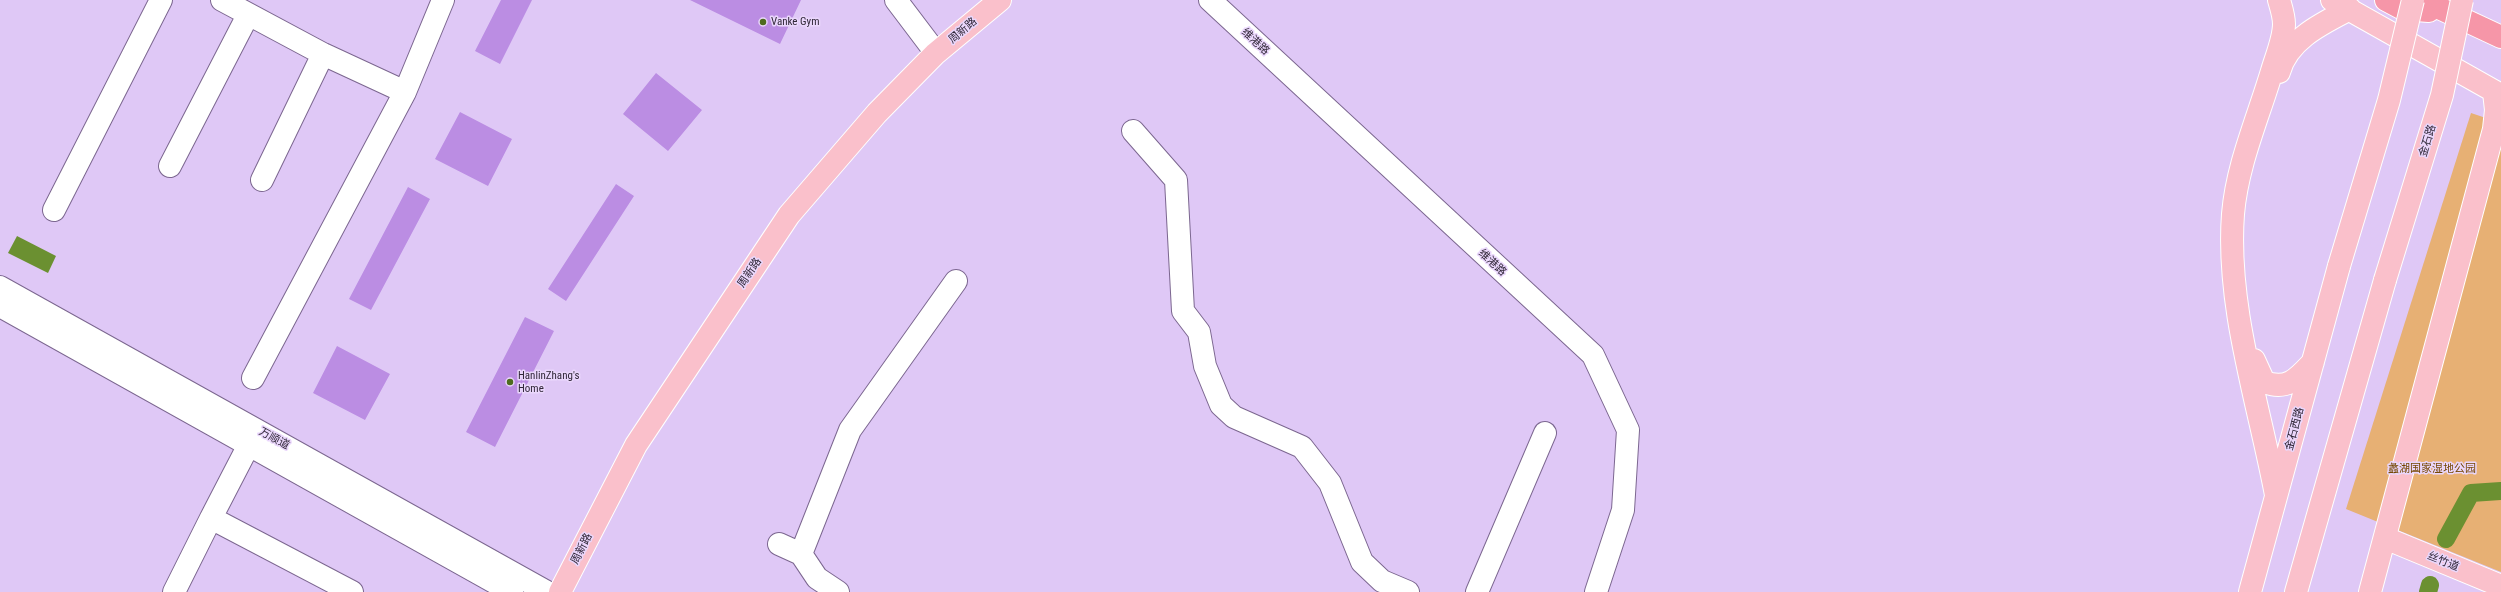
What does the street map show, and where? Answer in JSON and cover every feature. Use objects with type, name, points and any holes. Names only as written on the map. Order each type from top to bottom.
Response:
[{"type":"highway","points":[[2386,0],[2404,9],[2455,6]]},
{"type":"highway","points":[[2422,0],[2455,6],[2501,37]]},
{"type":"main road","name":"周新路","points":[[553,592],[629,441],[701,324],[783,208],[868,108],[930,45],[984,0]]},
{"type":"main road","name":"周新路","points":[[560,592],[636,445],[789,215],[888,102],[935,54],[1000,0]]},
{"type":"main road","points":[[2276,495],[2242,330],[2232,252],[2234,213],[2242,166],[2275,61],[2284,24],[2279,0]]},
{"type":"main road","name":"金石西路","points":[[2250,592],[2339,266],[2389,100],[2413,0]]},
{"type":"main road","points":[[2313,362],[2300,376],[2287,385],[2275,386],[2264,382],[2255,364],[2241,261],[2241,214],[2250,169],[2281,64],[2302,37],[2322,23],[2341,5],[2497,94],[2494,129],[2387,536],[2375,592]]},
{"type":"main road","name":"金石路","points":[[2296,592],[2385,280],[2442,95],[2455,6]]},
{"type":"main road","points":[[2370,592],[2387,536],[2488,166],[2501,143]]},
{"type":"main road","name":"丝竹道","points":[[2387,536],[2501,586]]},
{"type":"street","points":[[54,210],[161,0]]},
{"type":"street","points":[[222,0],[323,54],[405,92]]},
{"type":"street","points":[[253,378],[405,92],[443,0]]},
{"type":"street","points":[[896,0],[930,45]]},
{"type":"street","name":"维港路","points":[[1210,0],[1593,355],[1628,430],[1623,510],[1596,592]]},
{"type":"street","name":"维港路","points":[[1222,0],[1600,350],[1638,431],[1632,511],[1604,592]]},
{"type":"street","points":[[170,166],[248,15]]},
{"type":"street","points":[[262,180],[323,54]]},
{"type":"street","points":[[1132,131],[1176,180],[1183,311],[1199,332],[1205,366],[1221,405],[1234,417],[1302,447],[1330,483],[1362,562],[1382,582],[1408,592]]},
{"type":"street","points":[[801,554],[850,430],[956,281]]},
{"type":"street","name":"万顺道","points":[[0,287],[512,592]]},
{"type":"street","name":"万顺道","points":[[0,306],[547,592]]},
{"type":"street","points":[[1477,592],[1545,433]]},
{"type":"street","points":[[174,592],[252,437]]},
{"type":"street","points":[[211,518],[352,592]]},
{"type":"street","points":[[779,544],[801,554],[817,578],[838,592]]},
{"type":"green space","name":"蠡湖国家湿地公园","points":[[2471,113],[2501,123],[2501,572],[2346,509]]},
{"type":"shaded area","points":[[17,236],[56,256],[48,273],[8,253]]},
{"type":"building","points":[[501,0],[532,0],[500,64],[475,51]]},
{"type":"building","name":"Vanke Gym","points":[[690,0],[801,0],[780,44]]},
{"type":"building","points":[[656,73],[702,110],[668,151],[623,114]]},
{"type":"building","points":[[460,112],[512,139],[488,186],[435,159]]},
{"type":"building","points":[[616,184],[634,196],[566,301],[548,289]]},
{"type":"building","points":[[408,187],[430,199],[371,310],[349,299]]},
{"type":"building","name":"HanlinZhang's Home","points":[[525,317],[554,331],[495,447],[466,432]]},
{"type":"building","points":[[337,346],[390,374],[365,420],[313,393]]},
{"type":"waterway","points":[[2446,539],[2471,493],[2501,491]]},
{"type":"waterway","points":[[2428,592],[2430,585]]},
{"type":"place","name":"Vanke Gym","points":[[763,22]]},
{"type":"place","name":"HanlinZhang's Home","points":[[510,382]]}]
